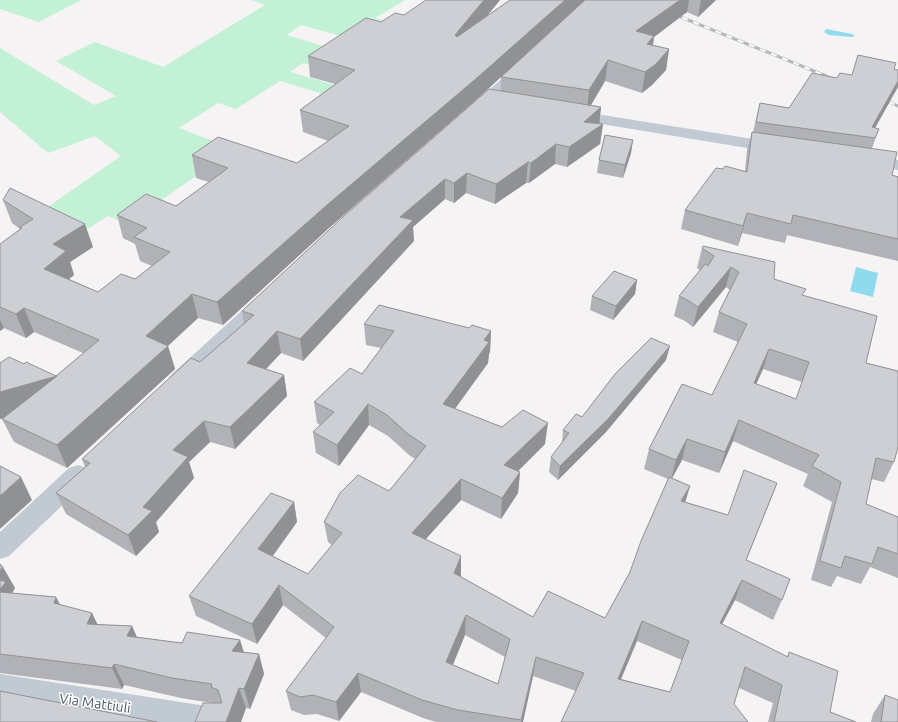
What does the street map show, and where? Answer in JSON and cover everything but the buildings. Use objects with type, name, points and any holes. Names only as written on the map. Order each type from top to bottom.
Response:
[{"type":"street","points":[[461,123],[537,54]]},
{"type":"street","points":[[485,102],[508,106]]},
{"type":"street","points":[[555,113],[795,151]]},
{"type":"street","points":[[847,158],[898,166]]},
{"type":"street","points":[[163,396],[279,288]]},
{"type":"street","points":[[0,548],[93,461]]},
{"type":"street","name":"Via Mattiuli","points":[[0,688],[213,722]]},
{"type":"green space","points":[[0,0],[81,0],[39,22],[0,9]]},
{"type":"green space","points":[[251,0],[405,0],[375,18],[401,26],[374,45],[301,25],[287,35],[369,60],[343,74],[303,63],[290,72],[450,119],[439,129],[280,81],[236,109],[218,103],[179,128],[234,149],[128,224],[108,216],[78,235],[35,216],[121,156],[95,136],[48,153],[0,112],[0,48],[94,105],[116,96],[56,61],[95,42],[163,67],[265,5]]},
{"type":"water","points":[[826,29],[852,34],[855,36],[829,35],[824,32]]},
{"type":"water","points":[[856,267],[878,273],[873,297],[850,291]]},
{"type":"railway","points":[[671,13],[836,80]]},
{"type":"railway","points":[[878,97],[898,106]]}]
